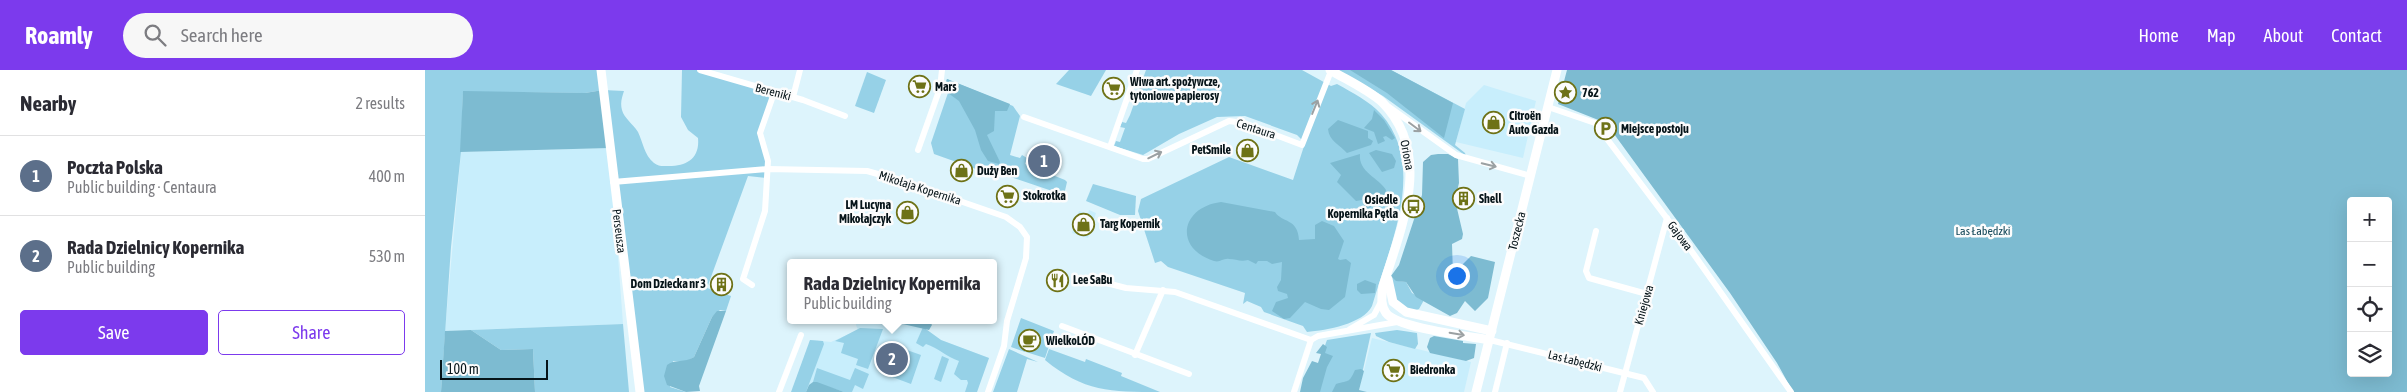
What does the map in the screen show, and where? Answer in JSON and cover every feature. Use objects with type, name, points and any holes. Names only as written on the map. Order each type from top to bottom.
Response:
[{"type":"street","name":"Perseusza","points":[[601,70],[613,182],[640,392]]},
{"type":"street","name":"Bereniki","points":[[700,70],[845,116]]},
{"type":"street","points":[[793,98],[800,70]]},
{"type":"street","points":[[918,150],[940,88],[942,70]]},
{"type":"street","points":[[1110,147],[1137,70]]},
{"type":"street","name":"Centaura","points":[[1024,117],[1148,159],[1229,121],[1244,123],[1302,145],[1330,70]]},
{"type":"street","name":"Oriona","points":[[1330,70],[1381,102],[1396,120],[1404,137],[1410,175],[1406,211],[1388,272],[1390,305]]},
{"type":"street","name":"Toszecka","points":[[1476,392],[1557,70]]},
{"type":"street","points":[[752,285],[743,279],[765,211],[768,169],[761,133],[774,93]]},
{"type":"street","points":[[1381,102],[1456,155],[1471,161],[1531,176]]},
{"type":"street","name":"Gajowa","points":[[1548,106],[1595,123],[1667,218],[1791,392]]},
{"type":"street","name":"Mikołaja Kopernika","points":[[613,182],[768,169],[867,171],[1005,217],[1019,227],[1027,237],[1026,258],[1007,320],[1004,346],[988,392]]},
{"type":"street","name":"Kniejowa","points":[[1620,392],[1667,218]]},
{"type":"street","points":[[1595,231],[1586,271],[1589,278],[1647,294]]},
{"type":"street","points":[[1087,278],[1126,288],[1175,292],[1311,340]]},
{"type":"street","points":[[1135,355],[1163,290]]},
{"type":"street","points":[[1390,305],[1424,317],[1491,335]]},
{"type":"street","points":[[1344,331],[1390,305]]},
{"type":"street","points":[[1374,315],[1390,305]]},
{"type":"street","points":[[1390,305],[1390,321]]},
{"type":"street","points":[[1424,317],[1424,328]]},
{"type":"street","points":[[1294,392],[1311,340],[1317,336],[1390,321],[1424,328],[1491,335]]},
{"type":"street","points":[[1062,326],[1189,374]]},
{"type":"street","points":[[779,392],[801,335]]},
{"type":"street","name":"Las Łabędzki","points":[[1491,335],[1507,344],[1644,378],[1653,392]]},
{"type":"street","points":[[1495,392],[1507,344]]},
{"type":"shaded area","points":[[425,70],[601,70],[603,90],[585,93],[463,92],[461,152],[451,247],[441,392],[425,392]]},
{"type":"shaded area","points":[[682,70],[700,70],[774,93],[760,133],[768,161],[766,178],[748,176],[707,288],[731,296],[726,311],[720,310],[712,317],[694,357],[685,362],[673,361],[670,387],[686,392],[640,392],[603,90],[624,91],[621,102],[623,113],[638,132],[651,160],[659,166],[675,166],[687,162],[691,160],[697,151],[698,138],[688,130],[681,117]]},
{"type":"shaded area","points":[[1069,70],[1106,70],[1091,96],[1056,84]]},
{"type":"shaded area","points":[[1146,70],[1302,70],[1331,86],[1337,84],[1355,94],[1381,114],[1395,135],[1402,158],[1403,182],[1401,208],[1395,233],[1372,306],[1367,312],[1353,322],[1344,325],[1307,332],[1303,326],[1264,312],[1261,307],[1247,301],[1243,304],[1245,293],[1168,267],[1161,261],[1155,263],[1138,211],[1141,199],[1229,157],[1293,180],[1305,143],[1297,135],[1245,116],[1217,117],[1179,134],[1143,155],[1114,146],[1116,141],[1120,142],[1125,128],[1120,127],[1122,122],[1126,123],[1130,115]]},
{"type":"shaded area","points":[[1338,70],[1391,70],[1465,109],[1455,145],[1466,156],[1383,96]]},
{"type":"shaded area","points":[[867,72],[886,80],[874,113],[855,106]]},
{"type":"shaded area","points":[[947,79],[1013,106],[1020,116],[1010,155],[1020,158],[1022,155],[1027,158],[1025,164],[1065,180],[1067,182],[1064,195],[993,171],[976,169],[934,154],[931,143],[950,87],[945,85]]},
{"type":"shaded area","points":[[1484,85],[1536,101],[1523,158],[1456,142],[1466,103]]},
{"type":"shaded area","points":[[610,148],[623,324],[445,331],[461,152]]},
{"type":"shaded area","points":[[1093,184],[1136,196],[1135,215],[1120,215],[1086,201]]},
{"type":"shaded area","name":"Targ Kopernik","points":[[1089,210],[1096,213],[1088,238],[1072,233],[1079,211],[1088,214]]},
{"type":"shaded area","points":[[1391,276],[1399,281],[1406,282],[1412,293],[1424,300],[1419,309],[1414,311],[1397,303]]},
{"type":"shaded area","points":[[1021,318],[1054,331],[1045,358],[1026,352],[1028,349],[1033,351],[1036,340],[1026,337],[1025,352],[1011,347]]},
{"type":"shaded area","points":[[623,324],[629,392],[535,392],[533,349],[501,350],[471,330]]},
{"type":"shaded area","points":[[917,324],[941,340],[989,358],[977,392],[792,392],[810,340],[831,342],[858,330],[856,325]]},
{"type":"shaded area","points":[[923,327],[941,340],[989,358],[977,392],[965,392],[967,380],[961,380],[954,374],[959,361],[926,344],[923,347],[916,343]]},
{"type":"shaded area","points":[[860,328],[883,329],[868,369],[856,365],[858,359],[841,353],[844,343],[835,341]]},
{"type":"shaded area","points":[[1397,330],[1417,333],[1418,344],[1415,349],[1389,342],[1376,336],[1375,333]]},
{"type":"shaded area","points":[[1371,333],[1358,392],[1308,392],[1327,340]]},
{"type":"shaded area","points":[[1372,338],[1471,362],[1464,392],[1367,392],[1359,390]]},
{"type":"shaded area","points":[[810,340],[823,341],[824,344],[806,392],[791,392]]},
{"type":"shaded area","points":[[904,349],[921,355],[911,384],[887,375],[890,366],[897,368]]},
{"type":"shaded area","points":[[1009,349],[1038,362],[1027,359],[1017,392],[993,392]]},
{"type":"shaded area","points":[[1049,349],[1085,362],[1086,359],[1122,373],[1121,376],[1160,392],[1126,392],[1085,384],[1059,371],[1045,360]]},
{"type":"shaded area","points":[[942,356],[949,359],[941,382],[934,379]]},
{"type":"shaded area","points":[[817,368],[850,380],[855,368],[869,374],[863,389],[855,385],[852,392],[844,392],[813,382]]},
{"type":"green space","points":[[1350,70],[1391,70],[1453,103],[1444,138],[1387,93]]},
{"type":"green space","name":"Las Łabędzki","points":[[1567,70],[2407,70],[2407,392],[1793,392],[1777,363],[1730,293],[1606,123],[1558,104]]},
{"type":"green space","points":[[947,79],[1010,104],[1007,111],[995,111],[994,131],[987,135],[1000,162],[999,164],[988,161],[981,150],[975,130],[959,101],[948,93],[950,87],[945,85]]},
{"type":"green space","points":[[603,90],[610,148],[460,152],[463,91],[585,93]]},
{"type":"green space","points":[[1374,110],[1384,120],[1395,138],[1392,140],[1386,136],[1383,137],[1385,141],[1378,144],[1374,132],[1364,128],[1372,119]]},
{"type":"green space","points":[[1338,120],[1368,131],[1368,138],[1373,141],[1371,145],[1347,153],[1330,137],[1328,129]]},
{"type":"green space","points":[[1376,150],[1392,154],[1396,161],[1394,168],[1382,172],[1369,153]]},
{"type":"green space","points":[[1360,154],[1362,166],[1386,190],[1384,197],[1368,209],[1364,207],[1362,200],[1356,201],[1337,182],[1341,175],[1330,163]]},
{"type":"green space","points":[[1448,154],[1458,159],[1459,183],[1455,200],[1463,234],[1462,239],[1452,244],[1453,274],[1471,256],[1495,262],[1488,298],[1475,311],[1465,301],[1457,313],[1450,316],[1416,297],[1406,282],[1396,281],[1391,276],[1399,265],[1422,195],[1423,162],[1431,155]]},
{"type":"green space","points":[[1221,202],[1275,212],[1293,224],[1298,233],[1299,240],[1315,239],[1315,225],[1322,221],[1334,226],[1344,241],[1338,259],[1346,259],[1351,263],[1345,297],[1329,310],[1321,309],[1305,302],[1290,318],[1284,319],[1272,311],[1276,302],[1288,298],[1287,294],[1278,291],[1277,287],[1281,280],[1282,262],[1272,264],[1267,261],[1258,261],[1256,264],[1248,260],[1227,259],[1214,261],[1201,255],[1192,247],[1188,238],[1187,228],[1190,219],[1208,205]]},
{"type":"green space","points":[[1365,280],[1376,284],[1375,293],[1361,294],[1357,290],[1357,284]]},
{"type":"green space","points":[[717,311],[726,311],[699,386],[700,391],[686,392],[667,385],[664,376],[667,365],[694,357],[712,317]]},
{"type":"green space","points":[[903,324],[931,324],[929,330]]},
{"type":"green space","points":[[471,330],[501,350],[533,349],[535,392],[441,392],[445,331]]},
{"type":"green space","points":[[1434,336],[1476,344],[1474,358],[1466,361],[1430,353],[1427,347],[1430,338]]},
{"type":"green space","points":[[1323,344],[1327,347],[1325,353],[1333,356],[1327,367],[1320,392],[1300,392],[1303,378],[1312,361],[1318,363],[1321,354],[1316,353]]},
{"type":"green space","points":[[1361,369],[1364,371],[1359,390],[1367,392],[1332,392],[1336,384],[1349,380],[1355,370]]},
{"type":"green space","points":[[813,382],[844,392],[806,392],[809,385]]},
{"type":"place","name":"Mars","points":[[919,87]]},
{"type":"place","name":"Wiwa art. spożywcze, tytoniowe papierosy","points":[[1114,89]]},
{"type":"place","name":"762","points":[[1566,93]]},
{"type":"place","name":"Citroën Auto Gazda","points":[[1493,123]]},
{"type":"place","name":"Miejsce postoju","points":[[1605,129]]},
{"type":"place","name":"PetSmile","points":[[1247,150]]},
{"type":"place","name":"Poczta Polska","points":[[1044,161]]},
{"type":"place","name":"Duży Ben","points":[[961,171]]},
{"type":"place","name":"Stokrotka","points":[[1007,196]]},
{"type":"place","name":"Shell","points":[[1463,199]]},
{"type":"place","name":"Osiedle Kopernika Pętla","points":[[1414,207]]},
{"type":"place","name":"LM Lucyna Mikołajczyk","points":[[907,212]]},
{"type":"place","name":"Targ Kopernik","points":[[1084,224]]},
{"type":"place","name":"Lee SaBu","points":[[1057,280]]},
{"type":"place","name":"Dom Dziecka nr 3","points":[[722,284]]},
{"type":"place","name":"WielkoLÓD","points":[[1030,341]]},
{"type":"place","name":"Rada Dzielnicy Kopernika","points":[[892,359]]},
{"type":"place","name":"Biedronka","points":[[1394,370]]}]
